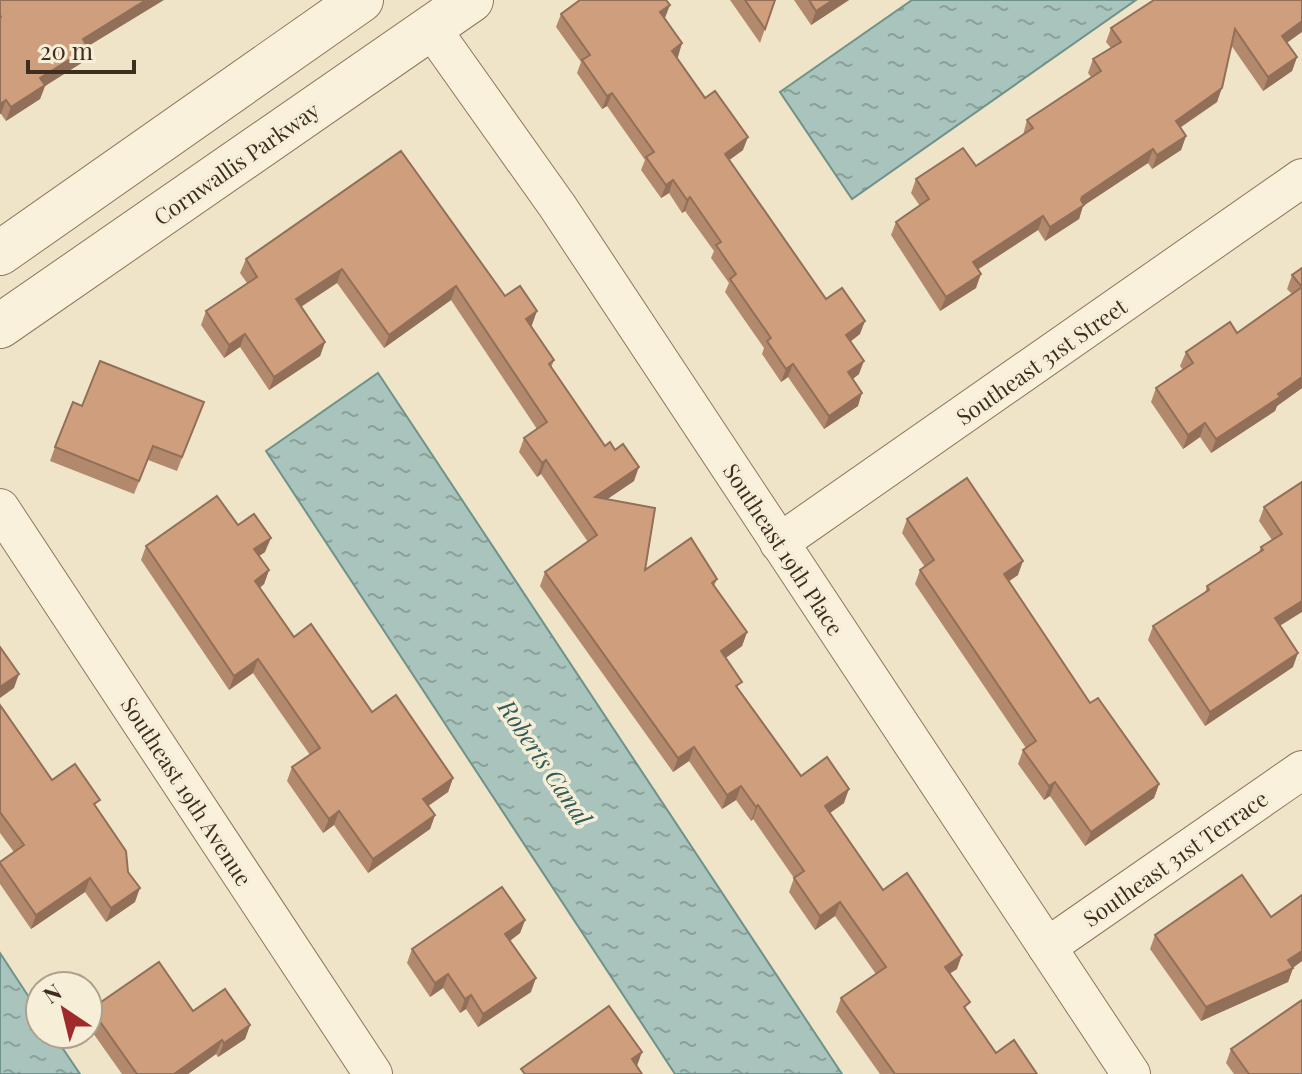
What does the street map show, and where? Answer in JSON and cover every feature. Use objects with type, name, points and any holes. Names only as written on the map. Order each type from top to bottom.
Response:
[{"type":"street","points":[[0,253],[361,0]]},
{"type":"street","name":"Cornwallis Parkway","points":[[0,326],[421,14],[471,0]]},
{"type":"street","name":"Southeast 19th Place","points":[[421,14],[558,207],[1131,1074]]},
{"type":"street","name":"Southeast 31st Street","points":[[779,543],[1302,178]]},
{"type":"street","name":"Southeast 19th Avenue","points":[[0,508],[373,1074]]},
{"type":"street","name":"Southeast 31st Terrace","points":[[1047,947],[1302,770]]},
{"type":"water","points":[[912,0],[1136,0],[852,199],[780,92]]},
{"type":"water","name":"Roberts Canal","points":[[378,373],[842,1074],[675,1074],[266,451]]},
{"type":"water","points":[[0,953],[24,990],[24,1050],[64,1050],[80,1074],[0,1074]]},
{"type":"building","points":[[0,0],[146,0],[83,39],[88,48],[40,78],[45,85],[11,107],[6,100],[0,104]]},
{"type":"building","points":[[580,0],[666,0],[670,5],[660,12],[682,43],[672,51],[705,98],[715,91],[748,137],[725,154],[826,299],[842,288],[865,321],[846,335],[864,361],[848,372],[862,393],[829,416],[793,364],[786,369],[767,341],[771,338],[730,279],[736,274],[716,245],[721,242],[690,197],[687,200],[673,180],[666,185],[646,157],[654,152],[612,93],[607,96],[582,60],[590,55],[561,14]]},
{"type":"building","points":[[745,0],[775,0],[765,29]]},
{"type":"building","points":[[809,0],[833,0],[816,11]]},
{"type":"building","points":[[1154,0],[1302,0],[1302,21],[1282,36],[1297,57],[1268,77],[1235,29],[1222,88],[1176,121],[1186,136],[1157,155],[1153,149],[1082,197],[1084,205],[1050,227],[1043,216],[973,262],[981,274],[946,297],[896,222],[929,199],[916,179],[963,148],[976,166],[1033,128],[1027,120],[1101,71],[1093,59],[1121,42],[1111,28]]},
{"type":"building","points":[[401,151],[505,296],[520,286],[537,311],[526,319],[554,360],[549,364],[605,446],[610,442],[615,450],[623,444],[639,467],[595,497],[655,508],[645,570],[691,538],[717,579],[712,583],[747,632],[721,651],[742,682],[736,686],[801,776],[827,757],[849,789],[825,806],[883,890],[907,873],[962,955],[945,967],[970,1002],[964,1007],[996,1053],[1014,1040],[1037,1074],[895,1074],[841,998],[886,967],[840,902],[820,916],[794,878],[804,871],[741,786],[727,795],[694,747],[678,758],[545,572],[597,535],[546,460],[542,463],[524,438],[547,422],[456,286],[389,335],[342,269],[296,299],[325,342],[274,377],[245,334],[229,345],[206,311],[257,277],[246,259]]},
{"type":"building","points":[[1302,268],[1302,287],[1292,275]]},
{"type":"building","points":[[1302,287],[1302,377],[1278,394],[1280,397],[1216,439],[1205,423],[1188,435],[1156,388],[1193,363],[1186,352],[1230,322],[1237,333]]},
{"type":"building","points":[[100,361],[204,402],[182,457],[153,446],[139,481],[55,447],[73,402],[82,406]]},
{"type":"building","points":[[967,478],[1023,561],[1004,574],[1090,703],[1098,698],[1159,784],[1091,832],[1055,782],[1049,786],[1023,750],[1036,741],[920,570],[934,560],[907,519]]},
{"type":"building","points":[[1302,482],[1302,601],[1275,618],[1298,653],[1210,712],[1153,626],[1209,590],[1207,586],[1282,534],[1264,507]]},
{"type":"building","points":[[217,496],[238,525],[254,514],[271,538],[254,549],[269,570],[255,581],[294,637],[311,624],[372,712],[396,695],[453,778],[423,799],[435,815],[373,859],[339,811],[329,819],[292,767],[320,748],[258,659],[234,676],[146,546]]},
{"type":"building","points":[[0,647],[19,674],[0,687]]},
{"type":"building","points":[[0,705],[52,780],[75,764],[100,800],[94,804],[126,851],[128,872],[140,888],[111,908],[90,878],[36,915],[0,863],[24,845],[0,812]]},
{"type":"building","points":[[1242,875],[1271,917],[1302,895],[1302,951],[1288,960],[1293,968],[1206,1007],[1155,935]]},
{"type":"building","points":[[502,887],[525,920],[505,934],[536,978],[483,1014],[471,995],[465,999],[448,974],[435,983],[412,949]]},
{"type":"building","points":[[159,962],[193,1011],[225,989],[250,1025],[224,1043],[222,1040],[174,1074],[137,1074],[104,1027],[104,1000]]},
{"type":"building","points":[[1302,1000],[1302,1074],[1249,1074],[1231,1049]]},
{"type":"building","points":[[609,1006],[642,1052],[632,1059],[642,1074],[525,1074],[521,1069]]}]
